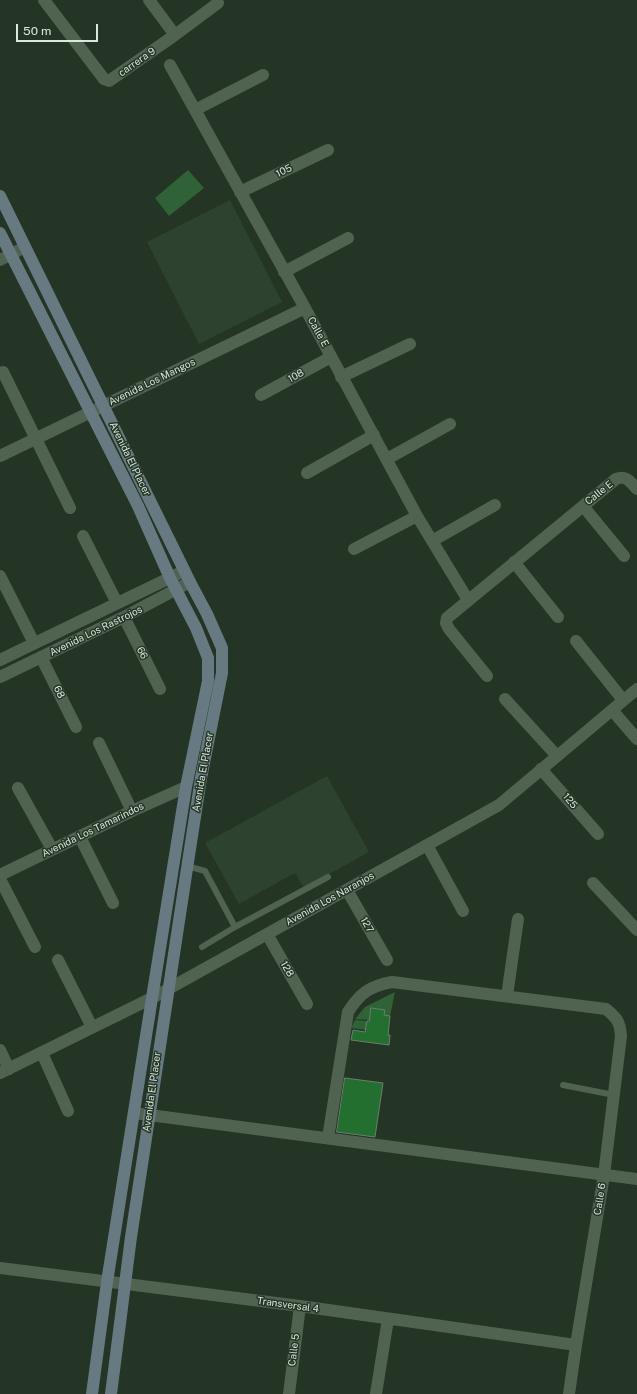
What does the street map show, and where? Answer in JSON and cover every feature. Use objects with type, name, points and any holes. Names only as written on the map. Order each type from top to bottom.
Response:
[{"type":"street","name":"carrera 9","points":[[44,0],[104,79],[109,81],[175,35]]},
{"type":"street","points":[[149,0],[175,35],[218,3]]},
{"type":"street","name":"Calle E","points":[[170,64],[305,308],[417,516],[468,600]]},
{"type":"street","points":[[195,110],[263,75]]},
{"type":"street","name":"105","points":[[240,192],[328,150]]},
{"type":"street","name":"Avenida El Placer","points":[[0,196],[184,571],[207,614],[222,648],[222,673],[201,778],[168,989],[125,1284],[111,1394]]},
{"type":"street","name":"Avenida El Placer","points":[[0,233],[5,258],[90,412],[138,506],[170,578],[196,628],[208,658],[208,681],[186,787],[107,1282],[92,1394]]},
{"type":"street","points":[[284,272],[348,238]]},
{"type":"street","points":[[5,258],[25,247]]},
{"type":"street","name":"Avenida Los Mangos","points":[[0,456],[305,308]]},
{"type":"street","points":[[341,377],[410,344]]},
{"type":"street","name":"108","points":[[261,395],[331,357]]},
{"type":"street","points":[[3,372],[70,508]]},
{"type":"street","points":[[387,460],[450,424]]},
{"type":"street","points":[[307,473],[374,436]]},
{"type":"street","name":"Calle E","points":[[487,676],[448,629],[446,623],[447,618],[616,479],[622,477],[626,478],[637,489]]},
{"type":"street","points":[[432,541],[495,505]]},
{"type":"street","points":[[583,506],[624,556]]},
{"type":"street","points":[[354,549],[417,516]]},
{"type":"street","points":[[83,536],[117,603]]},
{"type":"street","points":[[514,562],[558,617]]},
{"type":"street","name":"Avenida Los Rastrojos","points":[[0,660],[184,571]]},
{"type":"street","points":[[0,576],[34,643]]},
{"type":"street","name":"Avenida Los Rastrojos","points":[[0,677],[124,617],[190,582]]},
{"type":"street","name":"66","points":[[124,617],[160,689]]},
{"type":"street","points":[[576,641],[623,700]]},
{"type":"street","name":"68","points":[[41,657],[76,727]]},
{"type":"street","name":"Avenida Los Naranjos","points":[[5,1071],[152,998],[499,805],[637,689]]},
{"type":"street","points":[[505,699],[557,756]]},
{"type":"street","points":[[612,710],[637,739]]},
{"type":"street","points":[[99,743],[132,811]]},
{"type":"street","name":"125","points":[[541,769],[598,834]]},
{"type":"street","name":"Avenida Los Tamarindos","points":[[0,876],[52,849],[186,787]]},
{"type":"street","points":[[18,788],[52,849]]},
{"type":"street","points":[[80,837],[113,903]]},
{"type":"street","points":[[426,845],[463,911]]},
{"type":"street","points":[[0,879],[35,947]]},
{"type":"street","points":[[593,883],[637,930]]},
{"type":"street","name":"127","points":[[347,890],[387,960]]},
{"type":"street","points":[[328,1138],[348,1012],[354,1002],[362,993],[378,984],[392,982],[506,996],[518,920]]},
{"type":"street","name":"128","points":[[267,934],[307,1004]]},
{"type":"street","points":[[58,960],[92,1028]]},
{"type":"street","name":"Calle 6","points":[[506,996],[606,1009],[614,1016],[620,1025],[621,1036],[604,1174],[576,1345],[570,1394]]},
{"type":"street","points":[[0,1050],[5,1071]]},
{"type":"street","points":[[42,1053],[68,1111]]},
{"type":"street","points":[[134,1113],[637,1179]]},
{"type":"street","name":"Transversal 4","points":[[0,1268],[300,1306],[576,1345]]},
{"type":"street","name":"Calle 5","points":[[289,1394],[300,1306]]},
{"type":"street","points":[[376,1394],[388,1319]]},
{"type":"lane","points":[[187,866],[205,871],[235,927]]},
{"type":"lane","points":[[202,947],[235,927],[328,878]]},
{"type":"lane","points":[[563,1085],[614,1095]]},
{"type":"shaded area","points":[[230,200],[282,302],[199,344],[147,242]]},
{"type":"shaded area","points":[[327,776],[369,852],[304,888],[295,873],[239,904],[205,843]]},
{"type":"green space","points":[[188,170],[204,188],[169,216],[155,198]]},
{"type":"green space","points":[[395,992],[390,1016],[384,1015],[385,1010],[371,1008],[369,1020],[355,1019],[365,1007]]},
{"type":"green space","points":[[355,1020],[367,1021],[366,1030],[351,1028]]},
{"type":"building","points":[[371,1008],[385,1010],[384,1015],[390,1016],[388,1035],[390,1035],[389,1045],[351,1040],[353,1030],[365,1032],[367,1021],[369,1021]]},
{"type":"building","points":[[345,1078],[383,1083],[375,1137],[337,1132]]}]
